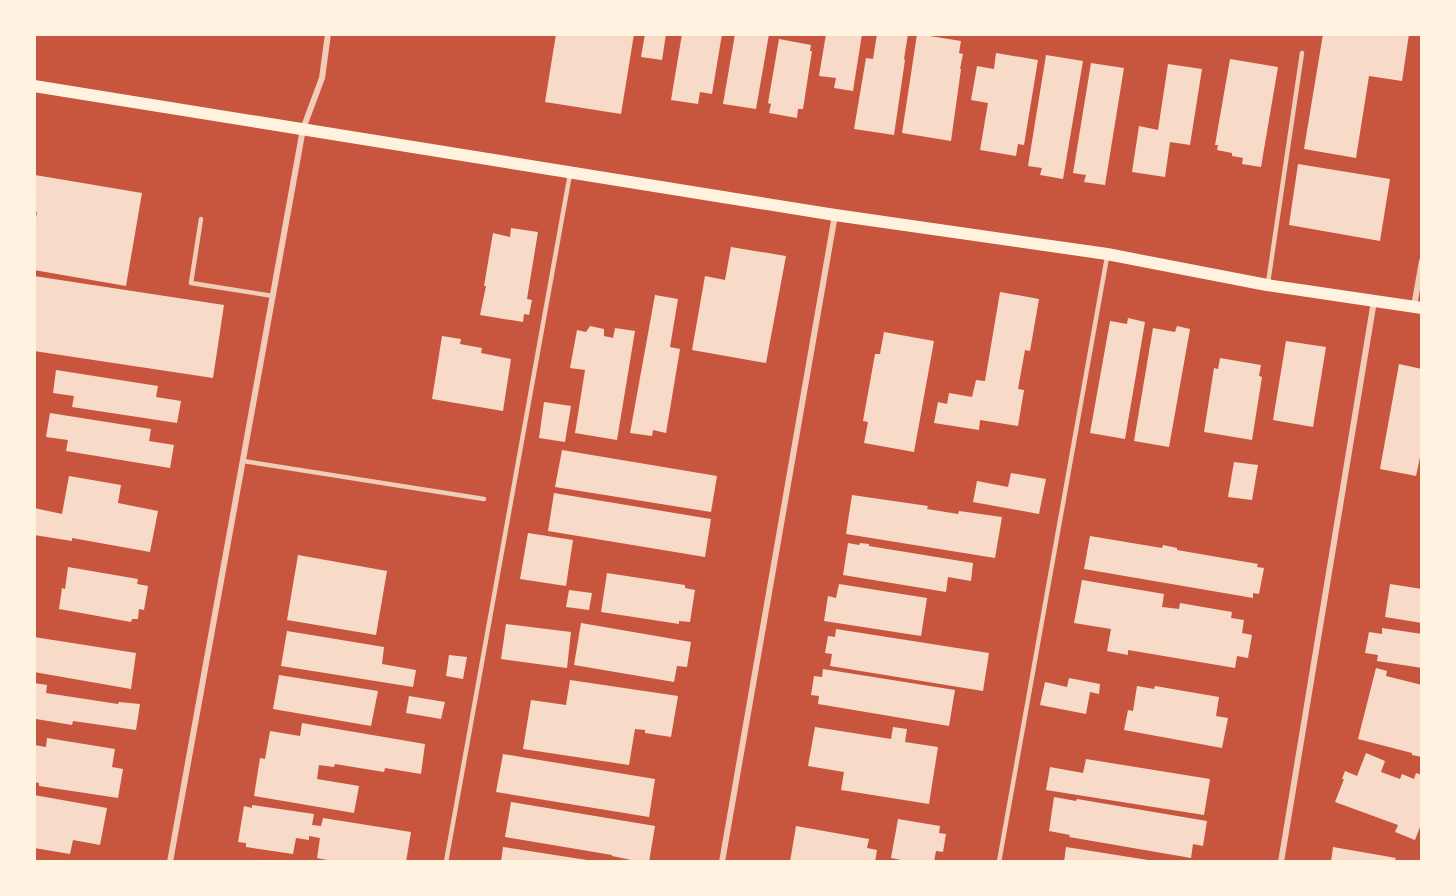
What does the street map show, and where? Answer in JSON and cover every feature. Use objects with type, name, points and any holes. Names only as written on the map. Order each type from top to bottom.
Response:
[{"type":"main road","points":[[35,88],[835,215],[1107,254],[1267,285],[1418,308]]},
{"type":"street","points":[[170,861],[303,129],[322,78],[328,34]]},
{"type":"street","points":[[722,861],[835,215]]},
{"type":"street","points":[[1418,308],[1422,261]]},
{"type":"street","points":[[1281,861],[1374,301]]},
{"type":"lane","points":[[1267,285],[1302,53]]},
{"type":"lane","points":[[446,861],[570,172]]},
{"type":"lane","points":[[201,219],[191,283],[273,296]]},
{"type":"lane","points":[[999,861],[1107,254]]},
{"type":"lane","points":[[243,461],[484,499]]},
{"type":"building","points":[[556,34],[634,34],[621,114],[545,102]]},
{"type":"building","points":[[645,34],[666,34],[662,60],[641,57]]},
{"type":"building","points":[[682,34],[722,34],[712,94],[700,92],[698,104],[671,100]]},
{"type":"building","points":[[735,34],[769,34],[756,109],[723,104]]},
{"type":"building","points":[[826,34],[862,34],[853,91],[834,88],[836,78],[819,76]]},
{"type":"building","points":[[877,34],[908,34],[894,135],[854,129],[866,58],[873,59]]},
{"type":"building","points":[[917,34],[961,41],[959,53],[963,54],[951,141],[902,133]]},
{"type":"building","points":[[1323,34],[1409,34],[1402,81],[1369,76],[1356,158],[1304,149]]},
{"type":"building","points":[[779,39],[811,45],[803,109],[798,109],[797,118],[769,113],[771,104],[768,103]]},
{"type":"building","points":[[996,53],[1038,60],[1024,145],[1018,144],[1016,156],[980,150],[988,103],[971,100],[977,66],[994,69]]},
{"type":"building","points":[[1046,55],[1083,61],[1063,179],[1040,175],[1042,168],[1028,166]]},
{"type":"building","points":[[1230,59],[1278,67],[1261,167],[1242,164],[1243,158],[1217,150],[1218,145],[1215,145]]},
{"type":"building","points":[[1091,63],[1124,68],[1105,185],[1084,182],[1086,175],[1073,173]]},
{"type":"building","points":[[1168,64],[1202,69],[1190,145],[1170,142],[1165,177],[1132,172],[1139,126],[1158,130]]},
{"type":"building","points":[[1298,164],[1390,179],[1380,241],[1289,225]]},
{"type":"building","points":[[35,175],[142,193],[126,286],[34,270],[34,229],[37,212],[34,212]]},
{"type":"building","points":[[511,228],[538,232],[527,299],[532,300],[529,315],[524,314],[523,322],[480,315],[493,233],[510,237]]},
{"type":"building","points":[[731,247],[786,256],[766,363],[692,350],[705,276],[725,280]]},
{"type":"building","points":[[34,276],[224,305],[213,378],[34,351]]},
{"type":"building","points":[[1000,292],[1039,299],[1030,351],[1025,350],[1018,389],[1024,390],[1018,426],[980,420],[979,430],[934,423],[938,402],[947,404],[949,393],[972,397],[976,380],[985,381]]},
{"type":"building","points":[[655,295],[678,299],[670,347],[680,349],[666,433],[653,430],[652,436],[630,433]]},
{"type":"building","points":[[1128,318],[1145,322],[1125,439],[1090,433],[1110,321],[1127,324]]},
{"type":"building","points":[[590,326],[604,329],[604,336],[613,338],[615,328],[635,331],[617,440],[575,433],[585,370],[570,368],[577,330],[586,332]]},
{"type":"building","points":[[1177,326],[1190,329],[1169,447],[1134,441],[1153,328],[1175,332]]},
{"type":"building","points":[[884,332],[934,341],[914,452],[864,443],[868,422],[863,421],[875,354],[880,354]]},
{"type":"building","points":[[442,336],[461,339],[460,344],[482,348],[481,353],[511,359],[503,411],[432,399]]},
{"type":"building","points":[[1286,341],[1326,347],[1313,427],[1273,420]]},
{"type":"building","points":[[1220,358],[1261,365],[1259,376],[1262,377],[1252,440],[1204,432],[1214,368],[1218,369]]},
{"type":"building","points":[[1399,364],[1422,369],[1422,448],[1416,476],[1380,469]]},
{"type":"building","points":[[56,370],[158,386],[156,397],[181,401],[177,423],[72,407],[74,396],[53,393]]},
{"type":"building","points":[[544,402],[571,406],[565,442],[539,438]]},
{"type":"building","points":[[50,413],[151,429],[149,441],[174,445],[170,468],[66,451],[68,440],[46,437]]},
{"type":"building","points":[[562,450],[717,476],[711,512],[555,487]]},
{"type":"building","points":[[1234,462],[1258,465],[1252,500],[1228,497]]},
{"type":"building","points":[[1011,473],[1046,479],[1039,514],[973,502],[977,481],[1008,487]]},
{"type":"building","points":[[69,476],[121,485],[118,503],[158,511],[150,552],[72,538],[72,541],[34,535],[34,508],[62,514]]},
{"type":"building","points":[[554,493],[711,519],[705,557],[548,531]]},
{"type":"building","points":[[852,495],[928,506],[927,509],[958,514],[959,511],[1002,517],[995,558],[846,534]]},
{"type":"building","points":[[528,533],[573,540],[566,586],[520,579]]},
{"type":"building","points":[[1090,536],[1162,548],[1163,545],[1177,548],[1177,550],[1258,564],[1257,567],[1264,568],[1259,594],[1253,593],[1253,598],[1084,569]]},
{"type":"building","points":[[848,543],[869,544],[869,546],[973,563],[971,581],[948,577],[946,592],[843,575]]},
{"type":"building","points":[[298,555],[387,571],[376,635],[287,620]]},
{"type":"building","points":[[68,567],[138,579],[137,584],[148,586],[144,610],[139,609],[138,619],[132,619],[131,622],[59,609]]},
{"type":"building","points":[[607,573],[685,585],[685,588],[695,590],[690,622],[679,621],[679,624],[601,612]]},
{"type":"building","points":[[1082,580],[1164,594],[1162,607],[1179,609],[1180,603],[1232,612],[1231,618],[1244,620],[1242,633],[1252,635],[1248,658],[1237,656],[1235,668],[1128,650],[1128,655],[1107,651],[1111,629],[1074,623]]},
{"type":"building","points":[[839,584],[927,598],[921,636],[824,621],[828,596],[836,598]]},
{"type":"building","points":[[1390,584],[1422,589],[1422,623],[1385,617]]},
{"type":"building","points":[[569,590],[592,593],[589,610],[566,607]]},
{"type":"building","points":[[581,623],[691,642],[687,667],[677,666],[674,682],[574,665]]},
{"type":"building","points":[[506,624],[571,632],[567,668],[501,659]]},
{"type":"building","points":[[1382,628],[1422,634],[1422,668],[1377,661],[1378,655],[1365,653],[1369,632],[1382,634]]},
{"type":"building","points":[[836,629],[989,653],[983,691],[830,666],[832,654],[825,653],[828,636],[835,637]]},
{"type":"building","points":[[287,631],[384,647],[382,664],[416,670],[413,687],[281,666]]},
{"type":"building","points":[[34,637],[136,653],[131,689],[34,672]]},
{"type":"building","points":[[449,655],[467,657],[463,679],[446,676]]},
{"type":"building","points":[[1376,668],[1387,671],[1386,676],[1422,685],[1422,757],[1358,739]]},
{"type":"building","points":[[823,669],[955,690],[949,726],[818,704],[819,696],[811,695],[814,676],[822,677]]},
{"type":"building","points":[[279,675],[378,691],[371,726],[273,709]]},
{"type":"building","points":[[1069,678],[1100,684],[1099,694],[1090,692],[1086,714],[1040,705],[1045,682],[1067,687]]},
{"type":"building","points":[[570,680],[678,696],[671,737],[635,729],[629,765],[523,749],[531,700],[566,705]]},
{"type":"building","points":[[34,683],[47,685],[46,693],[118,704],[119,702],[140,704],[136,730],[73,721],[72,725],[36,719],[34,717]]},
{"type":"building","points":[[1137,686],[1154,689],[1155,686],[1219,697],[1216,716],[1228,718],[1222,748],[1124,730],[1128,710],[1133,711]]},
{"type":"building","points":[[409,696],[445,702],[441,719],[406,713]]},
{"type":"building","points":[[302,723],[425,744],[421,774],[385,768],[384,772],[335,764],[334,767],[319,765],[317,779],[359,786],[354,813],[254,796],[260,758],[265,759],[270,731],[300,736]]},
{"type":"building","points":[[815,727],[891,739],[893,727],[907,729],[905,742],[938,747],[929,804],[841,790],[844,772],[808,766]]},
{"type":"building","points":[[47,738],[115,749],[112,767],[123,769],[118,798],[39,786],[39,783],[34,782],[34,745],[46,747]]},
{"type":"building","points":[[1366,753],[1385,761],[1381,772],[1400,779],[1402,774],[1414,779],[1416,773],[1422,775],[1422,822],[1415,840],[1395,832],[1398,825],[1335,802],[1345,771],[1357,776]]},
{"type":"building","points":[[503,754],[655,779],[649,817],[496,792]]},
{"type":"building","points":[[1086,759],[1210,779],[1204,815],[1046,790],[1050,767],[1083,773]]},
{"type":"building","points":[[34,795],[107,808],[100,845],[73,840],[70,854],[34,848]]},
{"type":"building","points":[[1054,797],[1207,821],[1203,846],[1193,844],[1191,858],[1069,837],[1070,835],[1049,831]]},
{"type":"building","points":[[511,802],[655,826],[649,862],[505,837]]},
{"type":"building","points":[[252,805],[314,814],[312,825],[321,826],[323,818],[411,832],[406,862],[337,862],[317,858],[320,838],[309,836],[309,840],[296,838],[293,854],[246,847],[246,843],[238,842],[244,806],[252,808]]},
{"type":"building","points":[[898,819],[940,826],[939,833],[946,834],[943,852],[936,851],[934,862],[912,862],[891,858]]},
{"type":"building","points":[[796,826],[869,839],[867,848],[877,850],[875,862],[790,862]]},
{"type":"building","points":[[503,847],[587,860],[587,862],[501,862]]},
{"type":"building","points":[[1066,847],[1148,860],[1148,862],[1064,862]]},
{"type":"building","points":[[1333,847],[1396,858],[1394,862],[1331,862]]}]
